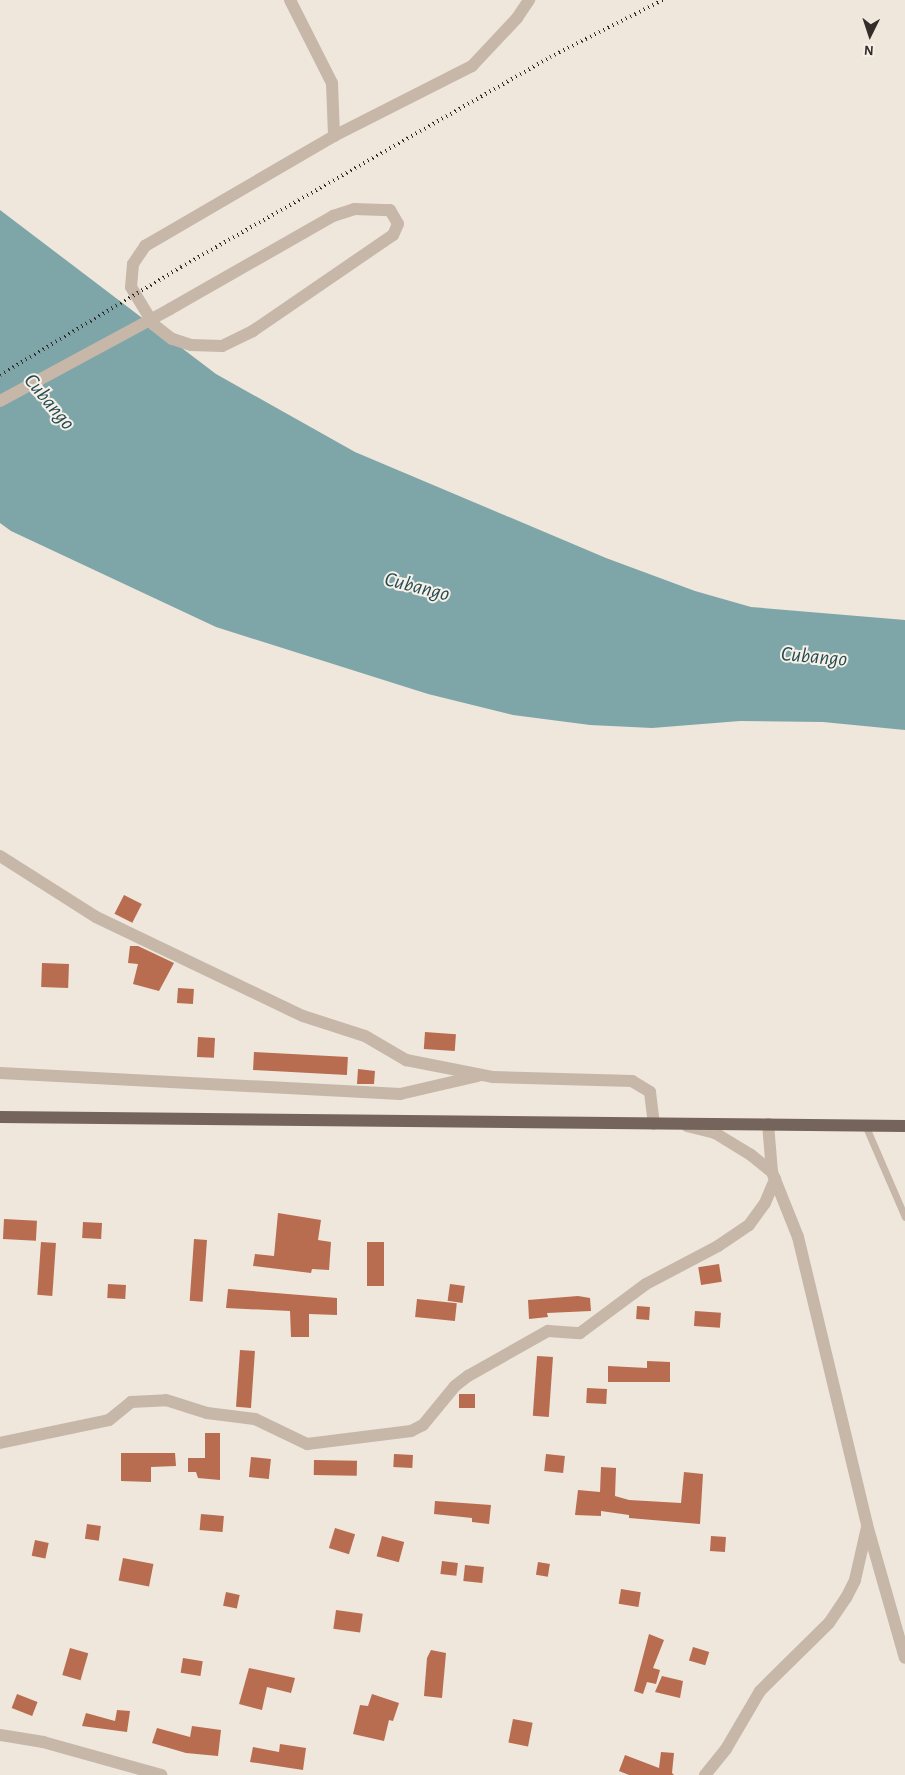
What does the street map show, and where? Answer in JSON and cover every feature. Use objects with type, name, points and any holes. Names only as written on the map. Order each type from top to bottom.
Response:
[{"type":"main road","points":[[0,1117],[905,1126]]},
{"type":"street","points":[[290,0],[332,82],[334,136]]},
{"type":"street","points":[[0,401],[170,310],[333,216],[354,209],[390,210],[398,224],[393,235],[253,330],[222,346],[191,346],[172,339],[154,325],[134,296],[131,287],[133,264],[145,246],[170,229],[334,136],[472,66],[517,18],[529,0]]},
{"type":"street","points":[[0,856],[96,917],[303,1016],[366,1036],[406,1060],[480,1075],[632,1081],[641,1084],[650,1092],[654,1124]]},
{"type":"street","points":[[0,1073],[400,1094],[480,1075]]},
{"type":"street","points":[[677,1124],[715,1134],[752,1155],[773,1176]]},
{"type":"street","points":[[768,1124],[773,1176],[798,1237],[868,1525],[905,1658]]},
{"type":"street","points":[[0,1443],[109,1420],[131,1402],[166,1400],[207,1413],[255,1419],[307,1444],[411,1431],[423,1425],[455,1386],[468,1376],[548,1331],[580,1333],[646,1284],[718,1246],[749,1225],[765,1203],[773,1176]]},
{"type":"street","points":[[705,1775],[726,1749],[760,1691],[829,1622],[846,1598],[855,1580],[868,1525]]},
{"type":"street","points":[[0,1735],[43,1742],[161,1775]]},
{"type":"lane","points":[[866,1127],[905,1217]]},
{"type":"water","name":"Cubango","points":[[0,210],[216,374],[355,452],[606,558],[695,591],[751,607],[905,620],[905,730],[823,722],[740,721],[652,728],[590,725],[513,715],[428,694],[216,627],[11,531],[0,523]]},
{"type":"building","points":[[124,895],[142,904],[132,923],[114,914]]},
{"type":"building","points":[[130,946],[138,946],[174,963],[159,991],[133,984],[138,964],[128,963]]},
{"type":"building","points":[[42,963],[69,964],[68,988],[41,987]]},
{"type":"building","points":[[178,988],[194,989],[193,1004],[177,1003]]},
{"type":"building","points":[[425,1032],[456,1034],[455,1051],[424,1049]]},
{"type":"building","points":[[198,1037],[215,1038],[214,1058],[197,1057]]},
{"type":"building","points":[[254,1052],[348,1057],[347,1075],[253,1070]]},
{"type":"building","points":[[358,1069],[375,1071],[374,1084],[357,1084]]},
{"type":"building","points":[[278,1213],[321,1220],[318,1240],[331,1242],[329,1270],[312,1269],[311,1273],[253,1266],[255,1254],[274,1256]]},
{"type":"building","points":[[4,1219],[37,1221],[36,1241],[3,1239]]},
{"type":"building","points":[[83,1222],[102,1223],[101,1239],[82,1238]]},
{"type":"building","points":[[194,1239],[207,1240],[203,1302],[190,1301]]},
{"type":"building","points":[[41,1242],[56,1243],[52,1296],[37,1295]]},
{"type":"building","points":[[367,1242],[384,1242],[384,1286],[367,1286]]},
{"type":"building","points":[[719,1264],[722,1282],[701,1285],[698,1267]]},
{"type":"building","points":[[108,1284],[126,1285],[125,1299],[107,1298]]},
{"type":"building","points":[[450,1284],[465,1286],[462,1303],[448,1301]]},
{"type":"building","points":[[228,1289],[337,1298],[337,1315],[309,1314],[309,1337],[291,1337],[290,1311],[226,1308]]},
{"type":"building","points":[[578,1296],[590,1298],[591,1311],[547,1313],[548,1317],[529,1319],[528,1300]]},
{"type":"building","points":[[417,1299],[457,1303],[455,1321],[415,1317]]},
{"type":"building","points":[[637,1306],[650,1307],[649,1320],[636,1319]]},
{"type":"building","points":[[695,1311],[721,1313],[720,1328],[694,1326]]},
{"type":"building","points":[[240,1350],[255,1351],[251,1408],[236,1407]]},
{"type":"building","points":[[537,1356],[553,1357],[549,1417],[533,1416]]},
{"type":"building","points":[[647,1361],[670,1362],[670,1382],[608,1382],[608,1366],[647,1368]]},
{"type":"building","points":[[587,1388],[607,1389],[606,1404],[586,1403]]},
{"type":"building","points":[[459,1394],[475,1394],[475,1408],[459,1408]]},
{"type":"building","points":[[205,1433],[220,1433],[220,1480],[198,1478],[196,1472],[188,1472],[188,1458],[205,1458]]},
{"type":"building","points":[[121,1453],[175,1453],[176,1466],[151,1467],[151,1482],[121,1481]]},
{"type":"building","points":[[394,1454],[413,1455],[412,1468],[393,1467]]},
{"type":"building","points":[[546,1454],[565,1456],[563,1473],[544,1471]]},
{"type":"building","points":[[251,1457],[271,1459],[269,1479],[249,1477]]},
{"type":"building","points":[[314,1460],[357,1461],[357,1476],[314,1475]]},
{"type":"building","points":[[601,1467],[616,1468],[615,1496],[629,1500],[681,1503],[684,1472],[703,1474],[700,1524],[629,1518],[629,1515],[601,1511],[601,1516],[575,1515],[578,1490],[600,1492]]},
{"type":"building","points":[[435,1501],[491,1505],[489,1524],[472,1522],[472,1518],[434,1514]]},
{"type":"building","points":[[201,1514],[224,1516],[223,1532],[200,1530]]},
{"type":"building","points":[[87,1524],[101,1526],[99,1541],[85,1539]]},
{"type":"building","points":[[335,1528],[355,1534],[349,1554],[329,1548]]},
{"type":"building","points":[[382,1536],[404,1542],[399,1562],[377,1556]]},
{"type":"building","points":[[711,1536],[726,1537],[725,1552],[710,1551]]},
{"type":"building","points":[[35,1540],[49,1543],[45,1559],[32,1556]]},
{"type":"building","points":[[123,1558],[153,1564],[149,1586],[119,1581]]},
{"type":"building","points":[[442,1561],[458,1563],[456,1576],[440,1574]]},
{"type":"building","points":[[538,1562],[550,1564],[548,1577],[536,1575]]},
{"type":"building","points":[[465,1565],[484,1567],[482,1583],[463,1581]]},
{"type":"building","points":[[621,1589],[641,1592],[638,1607],[619,1604]]},
{"type":"building","points":[[226,1592],[240,1595],[237,1609],[223,1606]]},
{"type":"building","points":[[336,1610],[363,1614],[360,1633],[333,1629]]},
{"type":"building","points":[[649,1634],[664,1640],[653,1668],[660,1670],[656,1684],[647,1682],[643,1694],[634,1691]]},
{"type":"building","points":[[693,1647],[709,1652],[705,1665],[689,1660]]},
{"type":"building","points":[[70,1648],[88,1653],[81,1680],[62,1675]]},
{"type":"building","points":[[431,1650],[446,1653],[442,1698],[424,1696],[427,1658]]},
{"type":"building","points":[[183,1658],[203,1661],[200,1676],[181,1673]]},
{"type":"building","points":[[249,1668],[295,1678],[291,1693],[267,1687],[262,1710],[239,1704]]},
{"type":"building","points":[[662,1676],[683,1681],[680,1698],[655,1692]]},
{"type":"building","points":[[17,1694],[38,1702],[32,1716],[12,1708]]},
{"type":"building","points":[[372,1694],[399,1703],[393,1721],[389,1720],[384,1741],[353,1734],[360,1705],[368,1706]]},
{"type":"building","points":[[117,1710],[130,1711],[127,1732],[82,1726],[86,1713],[115,1721]]},
{"type":"building","points":[[513,1719],[533,1723],[528,1746],[508,1743]]},
{"type":"building","points":[[192,1726],[221,1730],[218,1756],[186,1753],[152,1743],[157,1728],[190,1737]]},
{"type":"building","points":[[280,1744],[306,1748],[303,1770],[250,1762],[253,1747],[279,1752]]},
{"type":"building","points":[[661,1752],[674,1753],[672,1773],[674,1775],[629,1775],[619,1771],[625,1755],[659,1768]]},
{"type":"railway","points":[[0,375],[181,267],[550,57],[663,0]]}]
